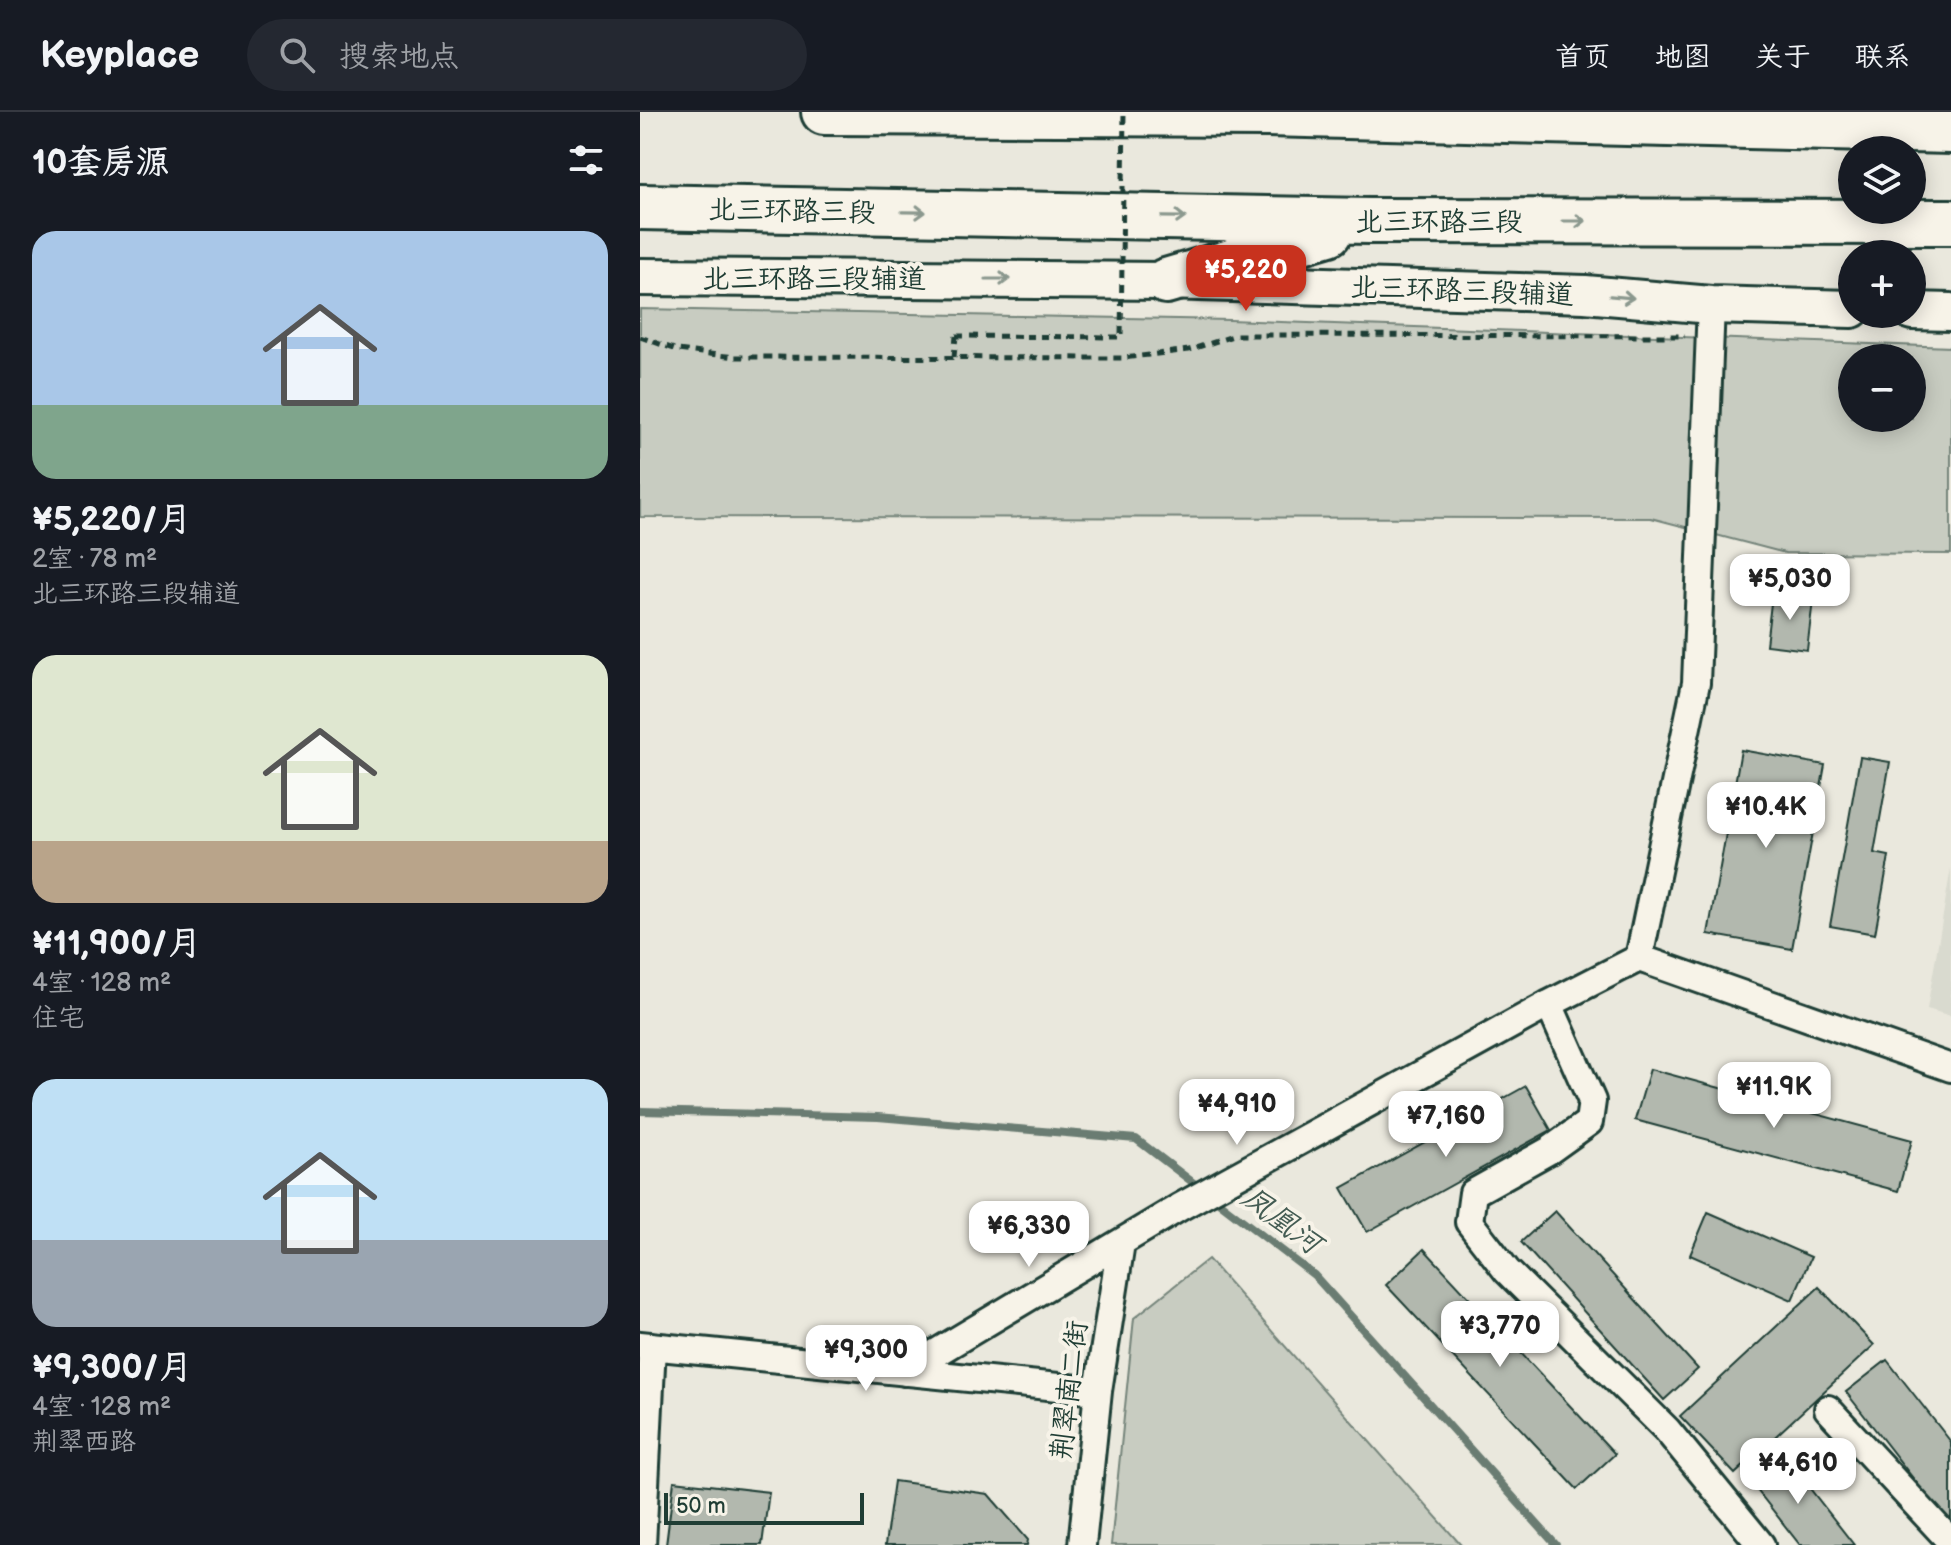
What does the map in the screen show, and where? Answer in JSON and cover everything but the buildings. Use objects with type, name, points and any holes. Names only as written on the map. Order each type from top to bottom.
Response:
[{"type":"highway","points":[[824,112],[1279,113],[1951,131]]},
{"type":"highway","name":"北三环路三段","points":[[640,207],[1369,221],[1939,225]]},
{"type":"highway","points":[[1166,281],[1369,221]]},
{"type":"main road","name":"北三环路三段辅道","points":[[640,277],[1166,281],[1585,294],[1710,320],[1838,310]]},
{"type":"main road","points":[[1926,311],[1951,312]]},
{"type":"street","points":[[1639,958],[1696,683],[1710,320]]},
{"type":"street","points":[[904,1372],[1180,1207],[1549,1004],[1639,958],[1951,1068]]},
{"type":"street","points":[[1549,1004],[1592,1101],[1589,1122],[1550,1150],[1473,1193],[1469,1222],[1507,1271],[1667,1430],[1761,1545]]},
{"type":"street","name":"荆翠南二街","points":[[1082,1545],[1098,1391],[1121,1243]]},
{"type":"street","points":[[642,1545],[646,1346],[1098,1391]]},
{"type":"street","points":[[1828,1409],[1951,1542]]},
{"type":"path","points":[[954,357],[956,336],[1121,337],[1124,112]]},
{"type":"path","points":[[640,337],[677,350],[735,357],[1124,358],[1189,350],[1236,335],[1710,320]]},
{"type":"shaded area","points":[[640,309],[1230,320],[1871,344],[1838,344],[1838,432],[1926,432],[1926,346],[1951,347],[1951,554],[1785,553],[1651,518],[640,517]]},
{"type":"shaded area","points":[[1951,868],[1951,1016],[1927,1009]]},
{"type":"shaded area","points":[[1208,1259],[1461,1545],[1111,1545],[1134,1318]]},
{"type":"waterway","name":"凤凰河","points":[[640,1111],[878,1117],[1136,1139],[1314,1275],[1556,1545]]}]
